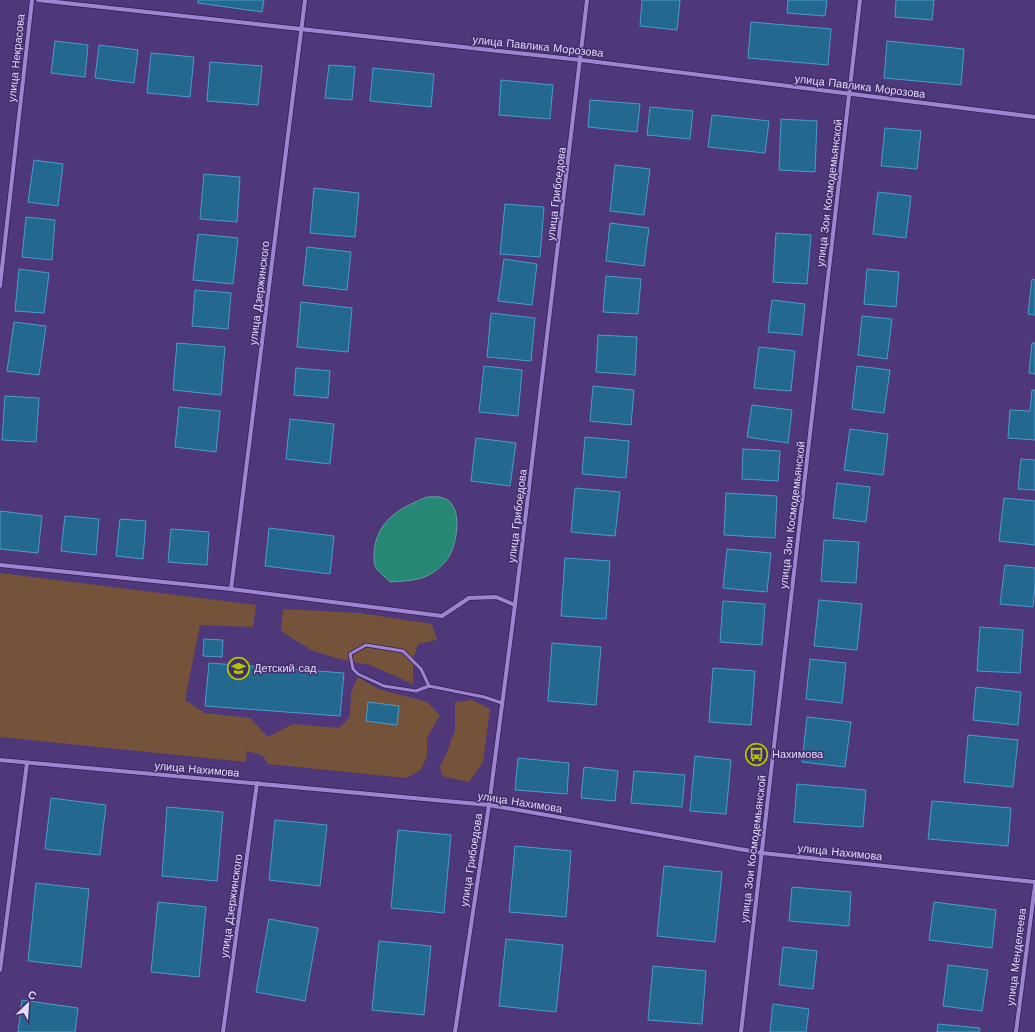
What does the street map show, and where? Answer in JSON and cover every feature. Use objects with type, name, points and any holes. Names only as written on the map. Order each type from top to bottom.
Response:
[{"type":"street","name":"улица Некрасова","points":[[0,286],[32,0]]},
{"type":"street","name":"улица Павлика Морозова","points":[[38,0],[581,60],[1035,116]]},
{"type":"street","name":"улица Дзержинского","points":[[231,589],[305,0]]},
{"type":"street","name":"улица Грибоедова","points":[[455,1032],[489,805],[515,605],[587,0]]},
{"type":"street","name":"улица Зои Космодемьянской","points":[[741,1032],[860,0]]},
{"type":"street","points":[[0,565],[231,589],[442,616],[469,598],[496,597],[515,605]]},
{"type":"street","name":"улица Нахимова","points":[[0,760],[489,805],[762,853],[1035,884]]},
{"type":"street","points":[[0,970],[27,763]]},
{"type":"street","name":"улица Дзержинского","points":[[223,1032],[257,783]]},
{"type":"street","name":"улица Менделеева","points":[[1016,1032],[1035,884]]},
{"type":"lane","points":[[429,686],[421,669],[403,651],[366,645],[350,654],[353,669],[358,674],[384,686],[416,691],[429,686],[484,697],[502,703]]},
{"type":"shaded area","points":[[427,497],[443,498],[450,502],[454,509],[457,517],[457,527],[456,537],[450,555],[442,566],[428,576],[412,580],[390,582],[375,566],[374,550],[379,532],[389,518],[403,508]]},
{"type":"shaded area","name":"Детский сад","points":[[0,573],[256,605],[253,627],[200,625],[185,700],[205,713],[250,718],[268,737],[293,724],[339,728],[350,717],[351,693],[358,677],[378,689],[427,702],[440,715],[427,738],[427,756],[421,770],[406,778],[268,764],[262,755],[247,751],[246,762],[0,737]]},
{"type":"shaded area","points":[[283,609],[360,613],[432,624],[437,640],[418,644],[413,659],[413,684],[370,665],[339,659],[311,650],[281,631]]},
{"type":"shaded area","points":[[472,700],[490,709],[483,762],[469,782],[442,776],[440,766],[455,730],[455,702]]},
{"type":"building","points":[[198,0],[264,0],[262,12],[198,3]]},
{"type":"building","points":[[642,0],[680,0],[677,30],[640,26]]},
{"type":"building","points":[[788,0],[827,0],[825,16],[787,13]]},
{"type":"building","points":[[896,0],[934,0],[932,20],[895,17]]},
{"type":"building","points":[[751,22],[831,29],[828,65],[748,58]]},
{"type":"building","points":[[55,41],[88,45],[85,77],[51,73]]},
{"type":"building","points":[[887,41],[964,49],[961,85],[884,78]]},
{"type":"building","points":[[99,45],[138,50],[134,83],[95,78]]},
{"type":"building","points":[[151,53],[194,57],[190,97],[147,93]]},
{"type":"building","points":[[210,62],[262,66],[258,105],[207,101]]},
{"type":"building","points":[[329,65],[355,67],[352,100],[325,98]]},
{"type":"building","points":[[373,68],[434,74],[431,107],[370,101]]},
{"type":"building","points":[[501,80],[553,85],[550,119],[499,115]]},
{"type":"building","points":[[590,100],[640,104],[637,132],[588,127]]},
{"type":"building","points":[[650,107],[693,111],[690,139],[647,135]]},
{"type":"building","points":[[712,115],[769,121],[765,153],[708,147]]},
{"type":"building","points":[[781,119],[817,121],[815,172],[779,170]]},
{"type":"building","points":[[885,128],[921,131],[917,169],[881,166]]},
{"type":"building","points":[[34,160],[63,164],[58,206],[28,202]]},
{"type":"building","points":[[615,165],[650,169],[644,215],[610,211]]},
{"type":"building","points":[[204,174],[240,177],[237,222],[200,219]]},
{"type":"building","points":[[314,188],[359,193],[355,237],[310,233]]},
{"type":"building","points":[[878,192],[911,196],[906,238],[873,234]]},
{"type":"building","points":[[505,204],[544,207],[540,257],[500,254]]},
{"type":"building","points":[[26,217],[55,220],[52,260],[22,257]]},
{"type":"building","points":[[610,223],[649,228],[644,266],[606,261]]},
{"type":"building","points":[[776,233],[811,235],[807,284],[773,282]]},
{"type":"building","points":[[198,234],[238,238],[233,284],[193,280]]},
{"type":"building","points":[[307,247],[351,252],[347,290],[303,285]]},
{"type":"building","points":[[504,259],[537,264],[532,305],[498,301]]},
{"type":"building","points":[[19,269],[49,273],[44,313],[15,311]]},
{"type":"building","points":[[867,269],[899,272],[896,307],[864,304]]},
{"type":"building","points":[[606,276],[641,279],[638,314],[603,312]]},
{"type":"building","points":[[1032,279],[1035,280],[1035,315],[1028,314]]},
{"type":"building","points":[[195,290],[231,293],[228,329],[192,326]]},
{"type":"building","points":[[772,300],[805,304],[802,335],[768,332]]},
{"type":"building","points":[[301,302],[352,308],[348,352],[297,347]]},
{"type":"building","points":[[491,313],[535,318],[531,361],[487,357]]},
{"type":"building","points":[[862,316],[892,319],[887,359],[858,355]]},
{"type":"building","points":[[14,322],[46,326],[39,375],[7,371]]},
{"type":"building","points":[[598,335],[637,337],[635,375],[596,372]]},
{"type":"building","points":[[177,343],[225,347],[221,395],[173,390]]},
{"type":"building","points":[[1032,343],[1035,343],[1035,374],[1029,373]]},
{"type":"building","points":[[759,347],[795,351],[791,391],[754,388]]},
{"type":"building","points":[[484,366],[522,370],[518,416],[479,412]]},
{"type":"building","points":[[857,366],[890,370],[884,413],[852,409]]},
{"type":"building","points":[[296,368],[330,371],[328,398],[294,395]]},
{"type":"building","points":[[593,386],[634,390],[631,425],[590,421]]},
{"type":"building","points":[[1032,390],[1035,390],[1035,440],[1008,438],[1010,410],[1030,411]]},
{"type":"building","points":[[5,396],[39,398],[36,442],[2,440]]},
{"type":"building","points":[[752,405],[792,410],[788,443],[747,437]]},
{"type":"building","points":[[179,407],[220,411],[216,452],[175,447]]},
{"type":"building","points":[[290,419],[334,424],[330,464],[286,459]]},
{"type":"building","points":[[850,429],[888,434],[883,475],[844,470]]},
{"type":"building","points":[[585,437],[629,441],[626,478],[582,474]]},
{"type":"building","points":[[476,438],[516,443],[510,486],[471,481]]},
{"type":"building","points":[[743,449],[780,451],[778,481],[742,479]]},
{"type":"building","points":[[1021,459],[1035,460],[1035,490],[1018,489]]},
{"type":"building","points":[[837,483],[870,487],[866,522],[833,518]]},
{"type":"building","points":[[575,488],[620,492],[615,536],[571,532]]},
{"type":"building","points":[[726,493],[777,496],[775,538],[724,535]]},
{"type":"building","points":[[1004,498],[1035,501],[1035,545],[999,541]]},
{"type":"building","points":[[0,511],[42,516],[38,553],[0,549]]},
{"type":"building","points":[[65,516],[99,519],[96,555],[61,551]]},
{"type":"building","points":[[120,519],[146,521],[143,559],[116,556]]},
{"type":"building","points":[[269,528],[334,536],[330,574],[265,566]]},
{"type":"building","points":[[171,529],[209,532],[207,565],[168,562]]},
{"type":"building","points":[[824,540],[859,542],[856,583],[821,581]]},
{"type":"building","points":[[727,549],[771,553],[767,592],[723,588]]},
{"type":"building","points":[[565,558],[610,561],[606,619],[561,616]]},
{"type":"building","points":[[1005,565],[1035,568],[1033,607],[1000,604]]},
{"type":"building","points":[[819,600],[862,604],[857,650],[814,646]]},
{"type":"building","points":[[723,601],[765,604],[762,645],[720,642]]},
{"type":"building","points":[[980,627],[1023,630],[1020,673],[977,671]]},
{"type":"building","points":[[204,639],[223,640],[222,657],[203,656]]},
{"type":"building","points":[[552,643],[601,647],[596,705],[548,701]]},
{"type":"building","points":[[810,659],[846,663],[842,703],[806,699]]},
{"type":"building","points":[[209,663],[344,673],[340,716],[205,706]]},
{"type":"building","points":[[713,668],[755,671],[751,725],[709,722]]},
{"type":"building","points":[[976,687],[1021,692],[1018,725],[973,720]]},
{"type":"building","points":[[368,702],[399,706],[397,725],[366,721]]},
{"type":"building","points":[[807,717],[851,722],[845,767],[802,762]]},
{"type":"building","points":[[968,735],[1018,740],[1013,787],[964,782]]},
{"type":"building","points":[[695,756],[731,760],[726,814],[690,811]]},
{"type":"building","points":[[518,758],[569,763],[567,794],[515,790]]},
{"type":"building","points":[[584,767],[618,771],[615,801],[581,798]]},
{"type":"building","points":[[634,771],[685,775],[682,807],[631,803]]},
{"type":"building","points":[[797,784],[866,790],[863,827],[794,822]]},
{"type":"building","points":[[51,798],[106,805],[100,855],[45,849]]},
{"type":"building","points":[[932,801],[1011,808],[1008,846],[928,839]]},
{"type":"building","points":[[167,807],[223,812],[217,881],[162,876]]},
{"type":"building","points":[[275,820],[327,825],[320,886],[269,880]]},
{"type":"building","points":[[398,830],[451,835],[444,913],[391,908]]},
{"type":"building","points":[[515,846],[571,851],[566,917],[509,912]]},
{"type":"building","points":[[664,866],[722,872],[715,942],[657,936]]},
{"type":"building","points":[[36,883],[89,889],[81,967],[28,961]]},
{"type":"building","points":[[792,887],[851,892],[849,926],[789,921]]},
{"type":"building","points":[[158,902],[206,907],[199,977],[151,972]]},
{"type":"building","points":[[934,902],[996,910],[992,948],[929,940]]},
{"type":"building","points":[[269,919],[318,928],[305,1001],[256,992]]},
{"type":"building","points":[[506,939],[563,945],[556,1012],[499,1006]]},
{"type":"building","points":[[379,941],[431,946],[424,1015],[372,1010]]},
{"type":"building","points":[[783,947],[817,951],[813,989],[779,985]]},
{"type":"building","points":[[948,965],[988,970],[982,1011],[943,1006]]},
{"type":"building","points":[[653,966],[706,971],[702,1024],[648,1020]]},
{"type":"building","points":[[22,1000],[78,1008],[75,1032],[18,1032]]},
{"type":"building","points":[[773,1004],[809,1009],[806,1032],[770,1032]]},
{"type":"building","points":[[938,1024],[980,1028],[979,1032],[937,1032]]},
{"type":"place","name":"Детский сад","points":[[238,668]]},
{"type":"place","name":"Нахимова","points":[[756,754]]}]
